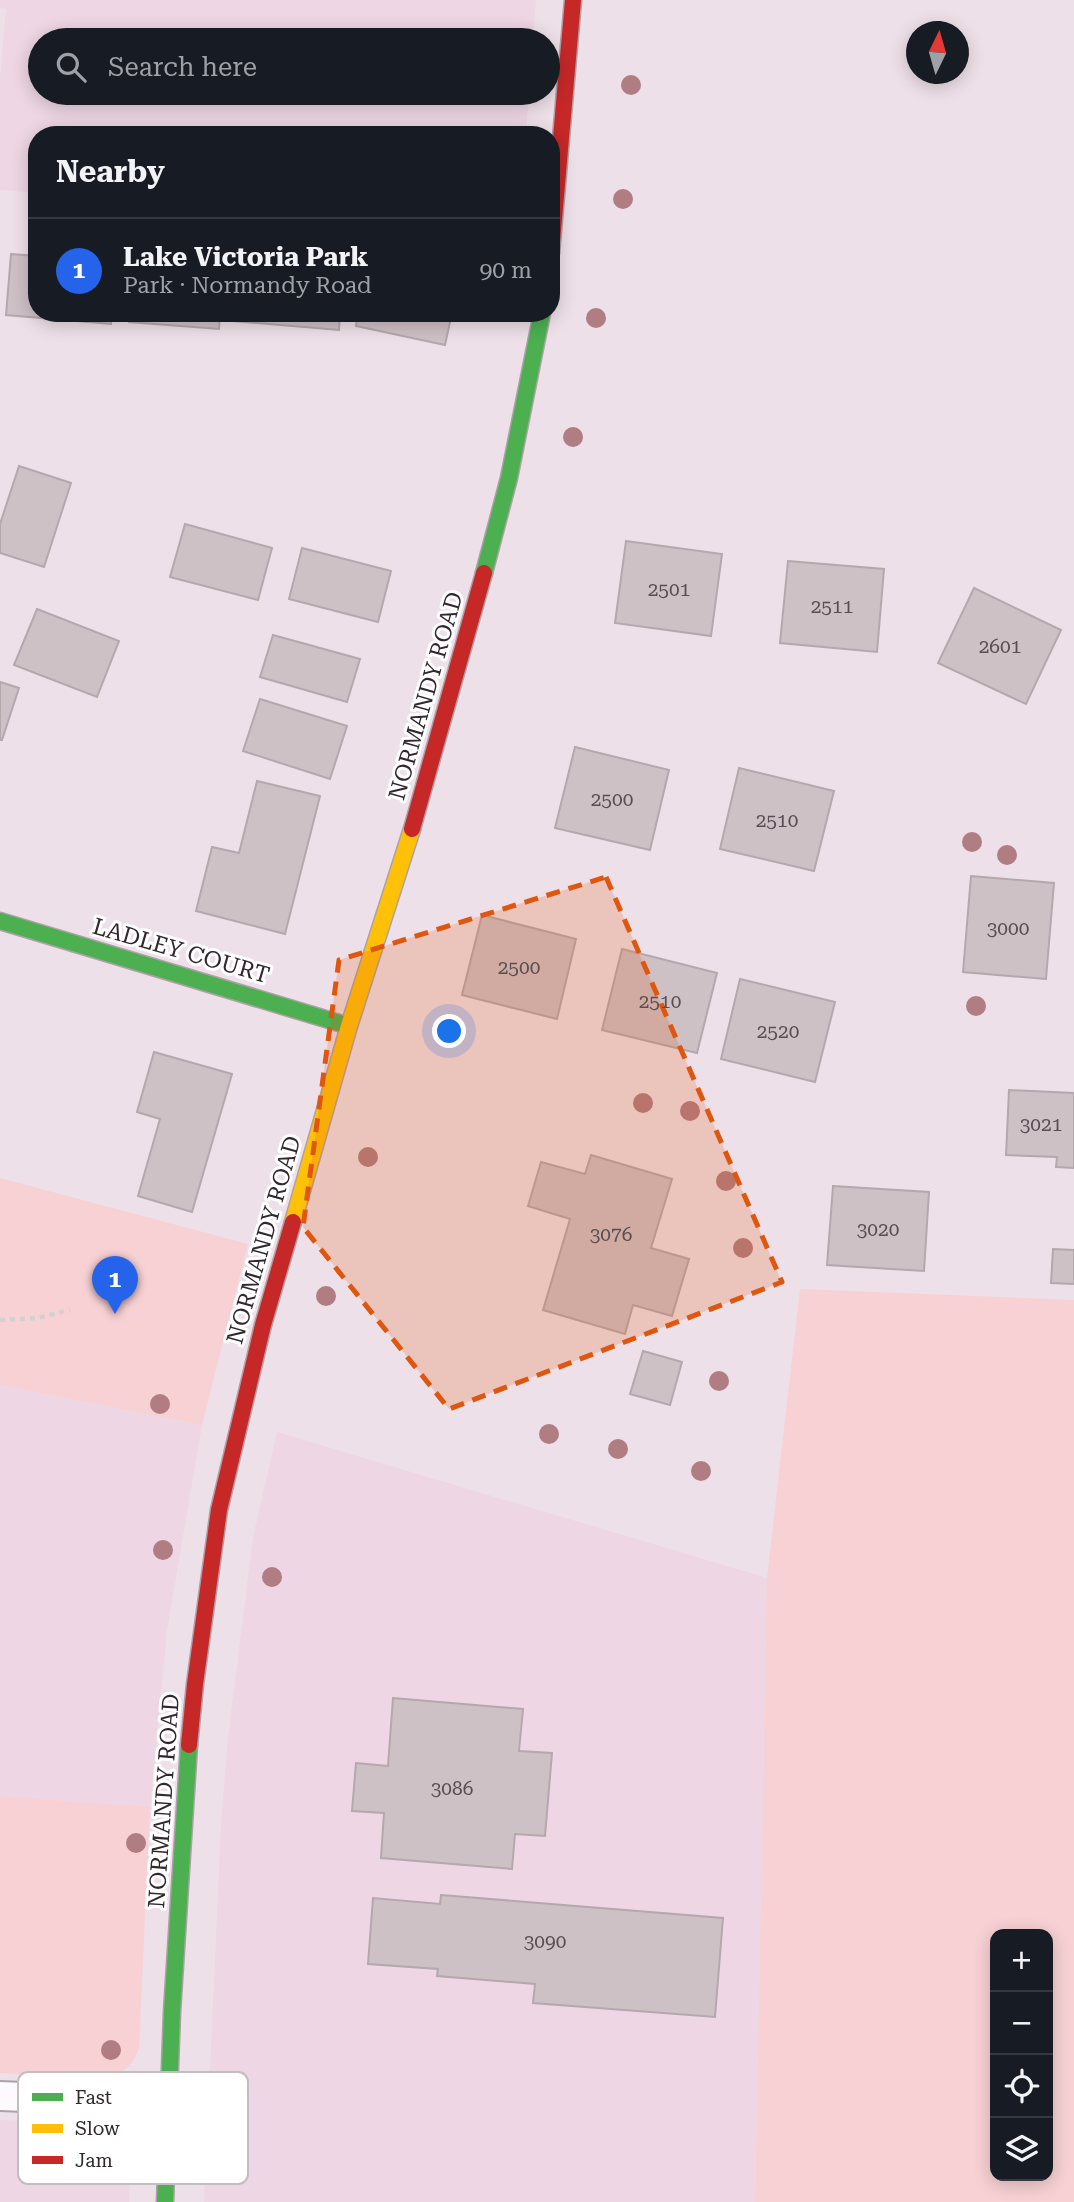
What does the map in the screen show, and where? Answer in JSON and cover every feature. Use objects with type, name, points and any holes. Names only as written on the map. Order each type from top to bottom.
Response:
[{"type":"street","points":[[560,150],[573,0]]},
{"type":"street","name":"NORMANDY ROAD","points":[[170,2072],[188,1764],[203,1615],[219,1510],[263,1325],[349,1026],[409,838],[465,648],[509,478],[540,322]]},
{"type":"street","name":"LADLEY COURT","points":[[0,921],[349,1026]]},
{"type":"street","points":[[0,2096],[18,2097]]},
{"type":"street","name":"NORMANDY ROAD","points":[[165,2202],[166,2184]]},
{"type":"path","points":[[0,1320],[37,1318],[70,1310]]},
{"type":"highlighted area","points":[[606,877],[782,1282],[449,1409],[303,1227],[339,960]]},
{"type":"shaded area","points":[[0,0],[536,0],[534,28],[28,28],[28,105],[528,105],[527,126],[28,126],[28,192],[0,190],[0,77],[6,9],[0,8]]},
{"type":"shaded area","points":[[0,1178],[248,1244],[202,1425],[0,1385]]},
{"type":"shaded area","points":[[800,1289],[1074,1300],[1074,2202],[755,2202],[767,1578]]},
{"type":"shaded area","points":[[0,1385],[202,1425],[167,1631],[150,1807],[0,1796]]},
{"type":"shaded area","points":[[277,1432],[767,1578],[755,2202],[204,2202],[205,2184],[248,2184],[248,2072],[210,2072],[221,1824],[228,1737],[253,1537]]},
{"type":"shaded area","points":[[0,1796],[150,1807],[139,2049],[132,2063],[122,2072],[0,2073]]},
{"type":"shaded area","points":[[0,2120],[18,2121],[18,2184],[130,2184],[129,2202],[0,2202]]},
{"type":"building","points":[[11,254],[28,255],[28,317],[6,315]]},
{"type":"building","points":[[129,322],[219,322],[219,329]]},
{"type":"building","points":[[245,322],[339,322],[339,330]]},
{"type":"building","points":[[357,322],[450,322],[445,345],[356,326]]},
{"type":"building","points":[[19,466],[71,483],[44,567],[0,553],[0,524]]},
{"type":"building","points":[[185,524],[272,548],[258,600],[170,577]]},
{"type":"building","points":[[626,541],[722,554],[711,636],[615,623]]},
{"type":"building","points":[[302,548],[391,571],[378,622],[289,599]]},
{"type":"building","points":[[788,561],[884,569],[877,652],[780,643]]},
{"type":"building","points":[[974,588],[1061,630],[1026,704],[938,663]]},
{"type":"building","points":[[37,609],[119,641],[97,697],[14,665]]},
{"type":"building","points":[[273,635],[360,659],[347,702],[260,677]]},
{"type":"building","points":[[0,682],[19,688],[2,740],[0,740]]},
{"type":"building","points":[[260,699],[347,726],[330,779],[243,751]]},
{"type":"building","points":[[575,747],[669,770],[650,850],[555,828]]},
{"type":"building","points":[[739,768],[834,791],[814,871],[720,849]]},
{"type":"building","points":[[257,781],[320,796],[285,934],[196,911],[212,847],[239,853]]},
{"type":"building","points":[[971,876],[1054,883],[1046,979],[963,972]]},
{"type":"building","points":[[482,915],[576,939],[557,1019],[462,995]]},
{"type":"building","points":[[622,949],[717,973],[697,1053],[602,1030]]},
{"type":"building","points":[[740,979],[835,1002],[815,1082],[721,1059]]},
{"type":"building","points":[[154,1052],[232,1074],[192,1212],[138,1196],[160,1119],[137,1112]]},
{"type":"building","points":[[1009,1090],[1074,1093],[1074,1168],[1056,1167],[1057,1157],[1006,1155]]},
{"type":"building","points":[[591,1155],[672,1179],[651,1248],[689,1259],[672,1316],[633,1305],[625,1334],[543,1310],[570,1219],[528,1206],[541,1162],[585,1174]]},
{"type":"building","points":[[833,1186],[929,1192],[924,1271],[827,1265]]},
{"type":"building","points":[[1053,1249],[1074,1250],[1074,1284],[1051,1283]]},
{"type":"building","points":[[643,1351],[682,1362],[670,1405],[630,1394]]},
{"type":"building","points":[[393,1698],[523,1709],[519,1751],[552,1753],[545,1836],[515,1834],[512,1869],[381,1858],[384,1813],[352,1811],[356,1763],[388,1766]]},
{"type":"building","points":[[441,1895],[723,1918],[715,2017],[533,2003],[535,1984],[437,1976],[438,1969],[368,1964],[373,1898],[440,1904]]},
{"type":"traffic: fast","points":[[484,573],[509,478],[540,322]]},
{"type":"traffic: fast","points":[[0,921],[349,1026]]},
{"type":"traffic: fast","points":[[170,2072],[189,1745]]},
{"type":"traffic: fast","points":[[165,2202],[166,2184]]},
{"type":"traffic: slow","points":[[293,1222],[349,1026],[412,829]]},
{"type":"traffic: jam","points":[[560,150],[573,0]]},
{"type":"traffic: jam","points":[[412,829],[484,573]]},
{"type":"traffic: jam","points":[[189,1745],[219,1510],[263,1325],[293,1222]]},
{"type":"place","name":"Lake Victoria Park","points":[[115,1314]]}]
